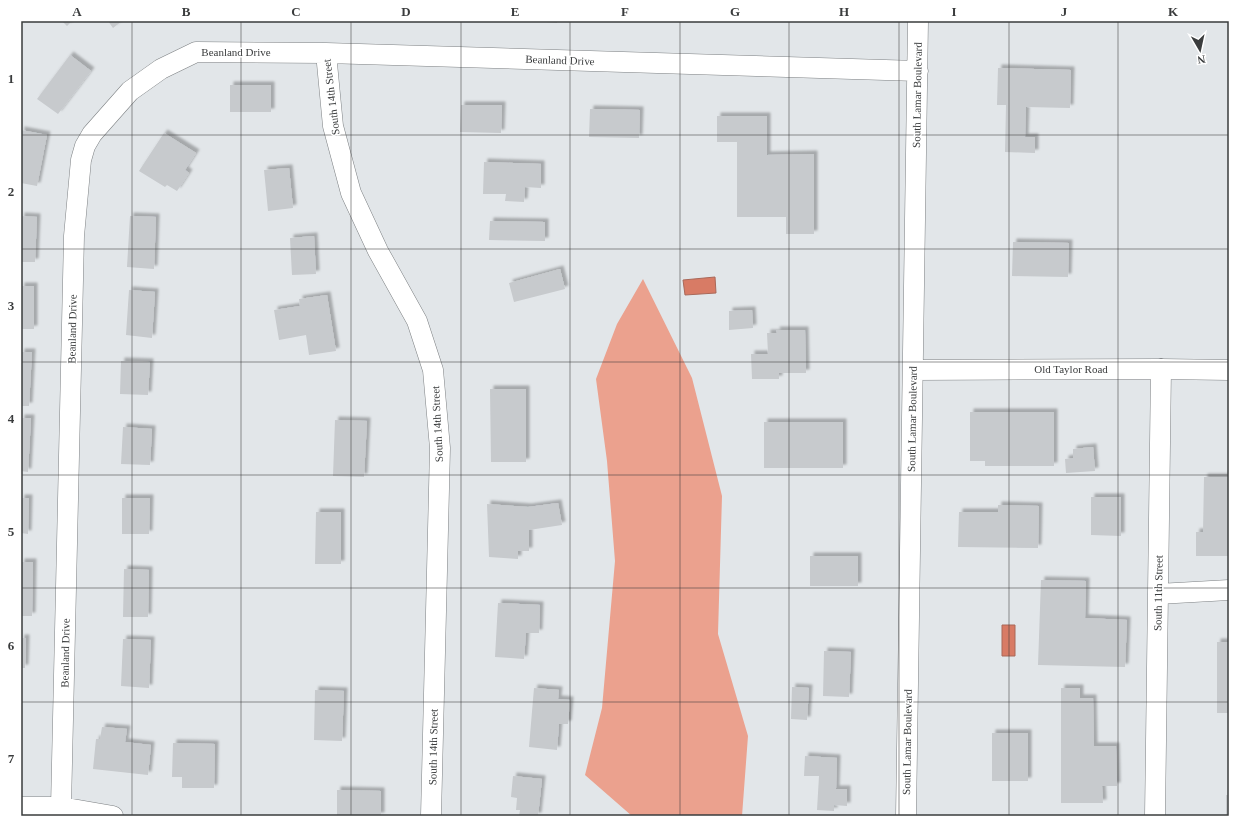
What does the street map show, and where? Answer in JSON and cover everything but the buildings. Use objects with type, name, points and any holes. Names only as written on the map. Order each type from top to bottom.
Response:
[{"type":"street","name":"South Lamar Boulevard","points":[[906,816],[918,21]]},
{"type":"street","name":"Beanland Drive","points":[[62,807],[74,236],[81,160],[85,146],[92,134],[130,91],[161,68],[196,52],[326,53],[918,71]]},
{"type":"street","name":"South 14th Street","points":[[326,53],[333,126],[351,193],[378,251],[417,321],[433,370],[440,448],[431,816]]},
{"type":"street","name":"South 11th Street","points":[[1154,816],[1161,369]]},
{"type":"street","name":"Old Taylor Road","points":[[913,370],[1229,370]]},
{"type":"street","points":[[1158,594],[1229,590]]},
{"type":"street","points":[[21,808],[62,807],[114,816]]},
{"type":"shaded area","points":[[715,277],[716,293],[685,295],[683,280]]},
{"type":"shaded area","points":[[643,279],[692,378],[722,496],[718,634],[748,736],[742,816],[632,816],[585,775],[602,708],[615,561],[607,461],[596,379],[617,324]]},
{"type":"shaded area","points":[[1002,625],[1015,625],[1015,656],[1002,656]]}]
